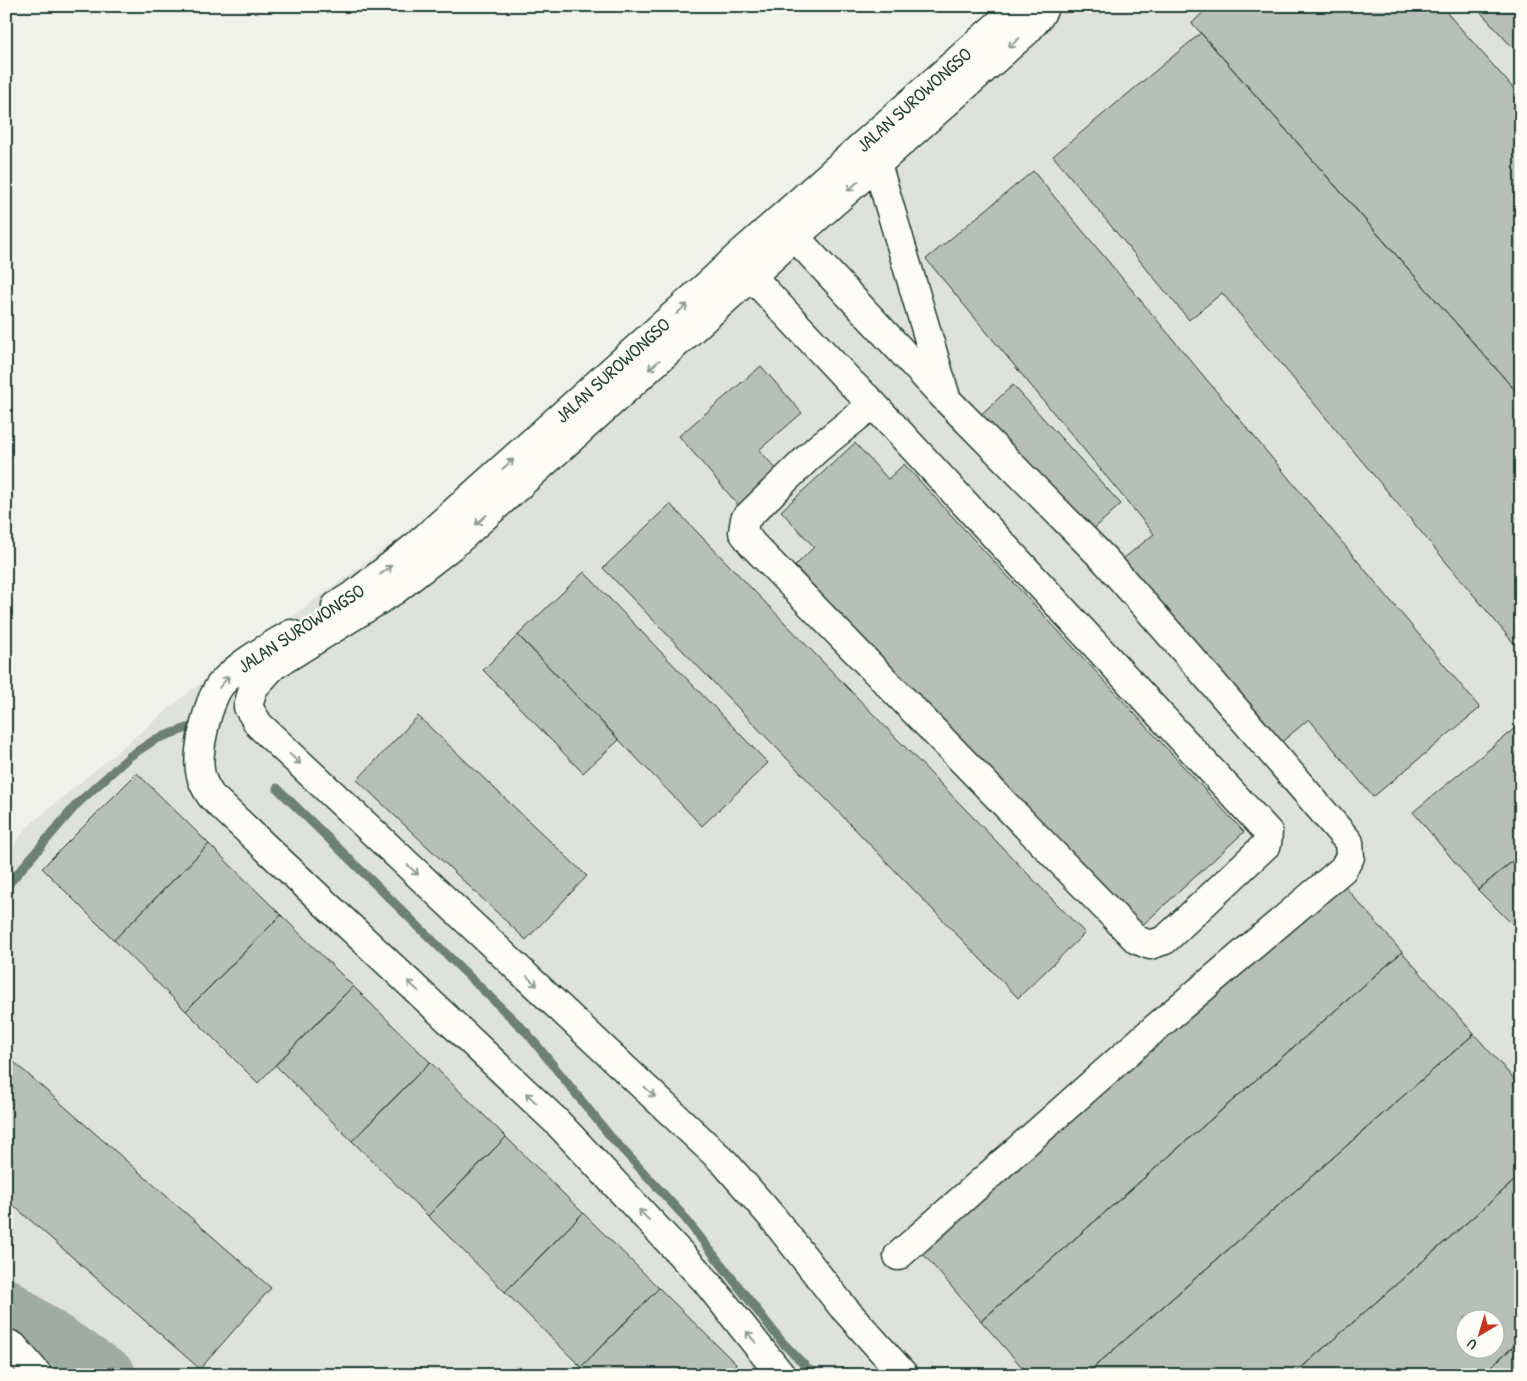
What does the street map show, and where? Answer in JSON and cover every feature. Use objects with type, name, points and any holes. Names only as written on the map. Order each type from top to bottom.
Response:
[{"type":"street","name":"JALAN SUROWONGSO","points":[[904,1375],[842,1306],[726,1163],[259,725],[248,707],[253,688],[273,666],[395,590],[454,544],[1012,12],[1023,6]]},
{"type":"street","name":"JALAN SUROWONGSO","points":[[779,1374],[706,1281],[557,1122],[210,796],[200,775],[200,753],[204,726],[220,685],[242,664],[358,592],[416,546],[714,280],[744,267],[796,237],[1027,31],[1039,17],[1045,6]]},
{"type":"street","points":[[877,164],[947,400]]},
{"type":"street","points":[[796,237],[947,400],[1105,560],[1349,842],[1350,856],[1343,869],[1146,1036],[898,1256]]},
{"type":"street","points":[[744,267],[852,384],[873,404],[1268,832],[1267,844],[1165,940],[1150,945],[1137,940],[759,552],[744,532],[745,519],[817,449],[873,404]]},
{"type":"street","points":[[6,1343],[13,1346],[38,1375]]},
{"type":"shaded area","points":[[997,6],[1521,6],[1521,1375],[6,1375],[6,855],[28,826],[189,692],[493,469],[991,22]]},
{"type":"building","points":[[1210,6],[1441,6],[1521,97],[1521,397],[1192,23]]},
{"type":"building","points":[[1475,6],[1521,6],[1521,57]]},
{"type":"building","points":[[1201,33],[1521,397],[1521,652],[1222,293],[1189,320],[1053,156]]},
{"type":"building","points":[[1033,171],[1480,708],[1373,797],[1309,719],[1278,745],[1123,559],[1154,534],[926,259]]},
{"type":"building","points":[[761,366],[802,413],[759,450],[779,472],[739,506],[679,436]]},
{"type":"building","points":[[1013,385],[1121,504],[1086,536],[978,417]]},
{"type":"building","points":[[855,443],[888,479],[904,464],[1244,832],[1134,933],[795,566],[814,547],[781,511]]},
{"type":"building","points":[[670,504],[1085,933],[1018,998],[603,568]]},
{"type":"building","points":[[584,572],[768,763],[702,826],[518,635]]},
{"type":"building","points":[[518,635],[619,740],[583,773],[483,670]]},
{"type":"building","points":[[418,716],[587,876],[526,940],[357,780]]},
{"type":"building","points":[[1521,723],[1521,854],[1478,890],[1413,812]]},
{"type":"building","points":[[137,773],[209,844],[114,940],[42,868]]},
{"type":"building","points":[[209,844],[281,915],[186,1011],[114,940]]},
{"type":"building","points":[[1521,854],[1521,933],[1478,890]]},
{"type":"building","points":[[1339,880],[1402,952],[981,1321],[918,1248]]},
{"type":"building","points":[[281,915],[353,986],[258,1083],[186,1011]]},
{"type":"building","points":[[1402,952],[1474,1034],[1085,1375],[1029,1375],[981,1321]]},
{"type":"building","points":[[353,986],[430,1062],[352,1141],[275,1065]]},
{"type":"building","points":[[1474,1034],[1521,1087],[1521,1175],[1293,1375],[1085,1375]]},
{"type":"building","points":[[6,1055],[271,1288],[200,1369],[6,1199]]},
{"type":"building","points":[[430,1062],[506,1137],[428,1216],[352,1141]]},
{"type":"building","points":[[506,1137],[583,1213],[505,1292],[428,1216]]},
{"type":"building","points":[[1521,1175],[1521,1340],[1504,1355],[1504,1308],[1454,1308],[1454,1358],[1500,1358],[1481,1375],[1293,1375]]},
{"type":"building","points":[[583,1213],[659,1288],[581,1367],[505,1292]]},
{"type":"building","points":[[659,1288],[736,1364],[725,1375],[589,1375],[581,1367]]},
{"type":"building","points":[[1521,1340],[1521,1375],[1481,1375],[1500,1358],[1504,1358],[1504,1355]]},
{"type":"waterway","points":[[6,887],[77,804],[130,756],[156,739],[193,726]]},
{"type":"waterway","points":[[277,788],[527,1033],[610,1136],[681,1213],[782,1342],[814,1375]]},
{"type":"waterway","points":[[6,1303],[111,1375]]}]
